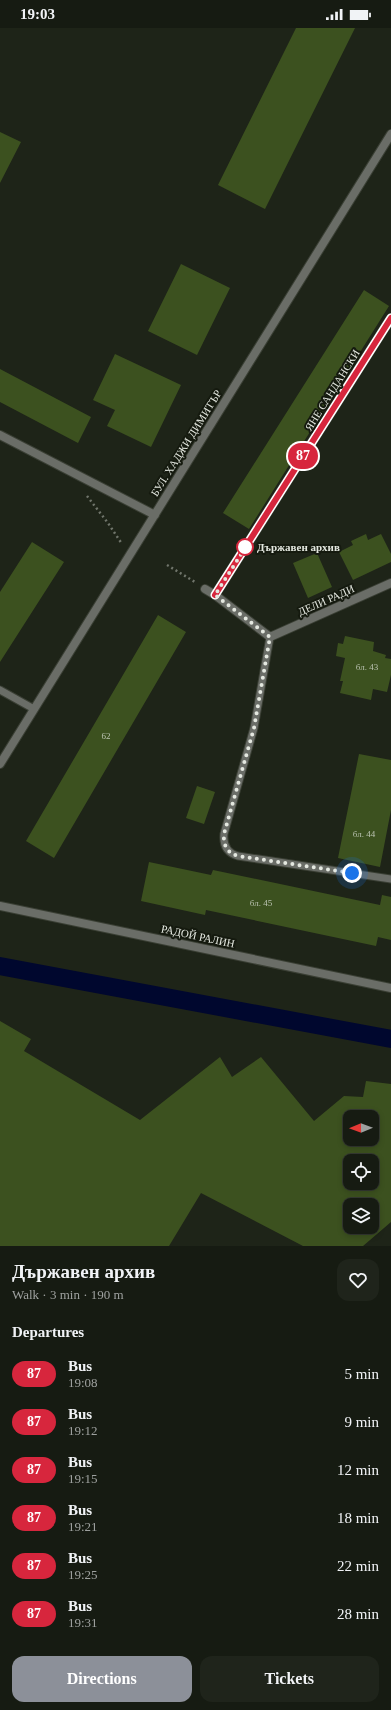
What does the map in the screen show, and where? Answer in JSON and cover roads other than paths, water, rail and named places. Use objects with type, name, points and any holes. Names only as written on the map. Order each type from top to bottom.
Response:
[{"type":"street","name":"БУЛ. ХАДЖИ ДИМИТЪР","points":[[0,764],[391,134]]},
{"type":"street","name":"ЯНЕ САНДАНСКИ","points":[[215,595],[391,318]]},
{"type":"street","points":[[0,435],[155,515]]},
{"type":"street","name":"ДЕЛИ РАДИ","points":[[270,637],[391,583]]},
{"type":"street","points":[[205,589],[270,637]]},
{"type":"street","name":"РАДОЙ РАЛИН","points":[[0,906],[391,988]]},
{"type":"lane","points":[[270,637],[254,728],[224,834],[226,848],[233,855],[238,856],[391,879]]},
{"type":"lane","points":[[0,690],[34,710]]},
{"type":"waterway","points":[[0,966],[391,1039]]},
{"type":"place","name":"Държавен архив","points":[[245,547]]}]
